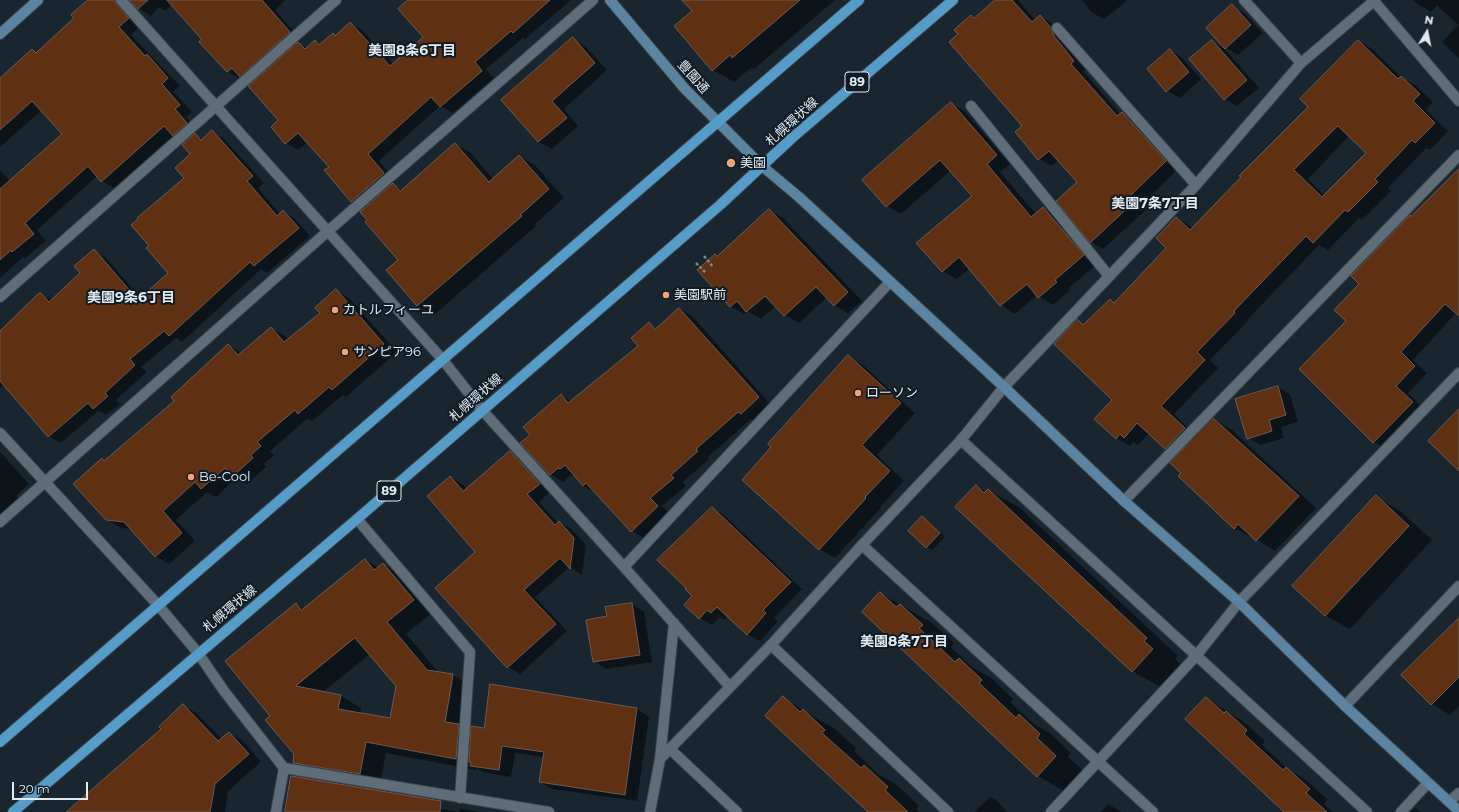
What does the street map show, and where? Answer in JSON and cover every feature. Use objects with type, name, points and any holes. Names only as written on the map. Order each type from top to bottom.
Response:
[{"type":"main road","points":[[0,742],[859,0]]},
{"type":"main road","name":"札幌環状線","points":[[13,812],[357,519],[720,205],[792,138],[953,0]]},
{"type":"street","points":[[0,34],[38,0]]},
{"type":"street","points":[[121,0],[442,360],[482,410],[730,687]]},
{"type":"street","points":[[0,297],[336,0]]},
{"type":"street","points":[[0,522],[327,232],[592,0]]},
{"type":"street","name":"豊園通","points":[[610,0],[685,89],[762,166],[799,197],[1004,387],[1124,501],[1239,602],[1345,706],[1459,811]]},
{"type":"street","points":[[1244,0],[1301,63]]},
{"type":"street","points":[[660,759],[770,645],[862,544],[961,440],[1004,387],[1196,185],[1301,63],[1374,1],[1459,101]]},
{"type":"street","points":[[1057,28],[1196,185]]},
{"type":"street","points":[[971,106],[1109,276]]},
{"type":"street","points":[[1124,501],[1459,155]]},
{"type":"street","points":[[624,567],[890,282]]},
{"type":"street","points":[[1051,812],[1196,656],[1239,602],[1459,373]]},
{"type":"street","points":[[0,433],[158,605],[198,653],[224,691],[284,768],[549,812]]},
{"type":"street","points":[[961,440],[1367,812]]},
{"type":"street","points":[[357,519],[470,652],[460,798]]},
{"type":"street","points":[[862,544],[1153,812]]},
{"type":"street","points":[[1345,706],[1459,586]]},
{"type":"street","points":[[650,812],[660,759],[674,623]]},
{"type":"street","points":[[770,645],[948,812]]},
{"type":"street","points":[[670,749],[737,812]]},
{"type":"street","points":[[276,812],[284,768]]},
{"type":"street","points":[[1401,812],[1428,783]]},
{"type":"street","points":[[1449,802],[1459,793]]},
{"type":"path","points":[[704,256],[713,267]]},
{"type":"path","points":[[696,262],[706,273]]},
{"type":"building","points":[[88,0],[115,0],[116,4],[129,18],[119,27],[145,56],[147,54],[168,78],[162,84],[180,105],[175,109],[187,123],[173,136],[164,126],[101,182],[88,166],[25,223],[34,234],[12,252],[11,250],[0,260],[0,189],[62,134],[32,101],[0,130],[0,78],[32,49],[36,53],[74,18],[71,15]]},
{"type":"building","points":[[130,0],[148,0],[138,9]]},
{"type":"building","points":[[167,0],[262,0],[290,32],[240,77],[232,68],[227,72],[199,42],[201,39]]},
{"type":"building","points":[[408,0],[550,0],[513,33],[511,31],[475,62],[482,71],[440,107],[431,97],[368,154],[384,173],[351,202],[324,170],[329,167],[298,133],[285,144],[271,127],[278,120],[248,86],[298,42],[305,49],[315,40],[319,45],[333,33],[335,36],[350,22],[390,66],[423,37],[398,9]]},
{"type":"building","points":[[682,0],[800,0],[732,58],[730,55],[712,71],[674,26],[692,11]]},
{"type":"building","points":[[995,0],[1012,0],[1032,22],[1040,15],[1051,28],[1054,36],[1074,61],[1071,64],[1117,116],[1122,112],[1166,161],[1130,196],[1135,201],[1090,243],[1056,201],[1077,182],[1049,151],[1038,160],[1015,132],[1022,126],[949,42],[958,34],[954,30],[971,15],[974,18]]},
{"type":"building","points":[[1232,4],[1251,25],[1225,49],[1206,28]]},
{"type":"building","points":[[573,37],[595,63],[552,101],[567,118],[538,142],[501,100]]},
{"type":"building","points":[[1212,40],[1247,80],[1224,100],[1189,59]]},
{"type":"building","points":[[1358,40],[1398,79],[1401,76],[1420,94],[1413,101],[1435,123],[1415,143],[1412,140],[1375,179],[1378,182],[1348,212],[1345,210],[1313,243],[1306,236],[1197,352],[1205,360],[1161,406],[1185,428],[1165,449],[1137,423],[1124,438],[1120,434],[1116,439],[1094,419],[1112,400],[1054,344],[1077,319],[1083,325],[1110,299],[1114,303],[1166,248],[1156,238],[1176,217],[1190,230],[1241,177],[1239,176],[1308,107],[1300,99]],"holes":[[[1338,126],[1366,153],[1322,197],[1294,170]]]},
{"type":"building","points":[[1170,49],[1189,72],[1166,92],[1147,69]]},
{"type":"building","points":[[951,102],[997,155],[987,164],[1031,217],[1043,207],[1084,255],[1055,280],[1057,282],[1038,298],[1027,284],[1000,306],[959,257],[942,272],[916,243],[972,196],[940,160],[886,207],[862,180]]},
{"type":"building","points":[[212,130],[253,176],[247,181],[277,216],[283,210],[299,228],[254,266],[250,262],[169,336],[164,331],[130,359],[135,365],[105,393],[108,396],[93,409],[88,403],[48,437],[0,381],[0,331],[39,293],[41,293],[49,302],[80,273],[74,266],[94,249],[138,300],[168,273],[146,248],[149,246],[131,225],[138,219],[137,218],[184,178],[175,168],[190,154],[182,145],[195,133],[201,140]]},
{"type":"building","points":[[455,143],[489,182],[519,155],[549,189],[520,215],[522,216],[417,306],[386,270],[398,260],[365,222],[367,220],[360,212],[393,183],[400,191]]},
{"type":"building","points":[[1459,169],[1459,316],[1445,304],[1401,352],[1415,366],[1396,386],[1413,402],[1373,443],[1299,369],[1346,321],[1334,310],[1359,284],[1351,276],[1410,215],[1411,216]]},
{"type":"building","points":[[769,209],[848,292],[834,306],[816,287],[784,316],[765,296],[746,312],[737,301],[730,307],[697,270],[715,254],[717,256]]},
{"type":"building","points":[[336,289],[384,344],[332,390],[329,387],[298,414],[295,410],[257,442],[261,446],[251,455],[253,458],[232,477],[225,468],[201,489],[195,482],[163,511],[182,533],[155,557],[124,522],[106,520],[73,484],[102,458],[104,461],[174,401],[171,397],[228,344],[238,355],[271,327],[284,342],[320,313],[315,308]]},
{"type":"building","points":[[679,308],[759,397],[741,414],[738,412],[696,449],[698,451],[671,475],[674,478],[650,498],[658,506],[631,532],[586,483],[583,486],[565,465],[560,469],[558,468],[550,475],[520,443],[530,435],[523,427],[561,394],[568,403],[638,346],[631,338],[649,322],[655,329]]},
{"type":"building","points":[[848,355],[901,403],[862,445],[890,471],[865,497],[866,498],[819,550],[742,480],[771,447],[768,444]]},
{"type":"building","points":[[1278,386],[1286,415],[1269,420],[1272,431],[1247,439],[1235,399]]},
{"type":"building","points":[[1459,409],[1459,471],[1428,441]]},
{"type":"building","points":[[1213,418],[1299,496],[1256,541],[1238,524],[1234,529],[1178,476],[1181,473],[1170,463]]},
{"type":"building","points":[[510,451],[540,484],[527,494],[555,525],[559,521],[574,538],[570,569],[560,558],[524,590],[556,624],[507,668],[435,588],[475,552],[427,496],[450,476],[463,491]]},
{"type":"building","points":[[976,485],[984,493],[988,489],[1147,638],[1144,641],[1153,649],[1132,672],[955,507]]},
{"type":"building","points":[[1376,495],[1409,526],[1325,616],[1292,586]]},
{"type":"building","points":[[712,507],[791,582],[763,610],[766,613],[747,635],[717,607],[711,613],[707,610],[699,619],[684,605],[692,596],[685,589],[686,588],[657,560]]},
{"type":"building","points":[[922,516],[940,533],[926,548],[908,531]]},
{"type":"building","points":[[365,559],[374,570],[383,563],[414,600],[387,622],[427,670],[453,674],[445,722],[459,724],[456,759],[366,742],[360,774],[293,763],[294,754],[265,720],[270,716],[225,661],[296,603],[301,610]],"holes":[[[355,638],[396,686],[390,718],[338,709],[341,695],[296,686]]]},
{"type":"building","points":[[880,592],[896,607],[900,604],[923,625],[919,628],[955,662],[959,658],[982,680],[979,683],[1016,718],[1019,714],[1040,734],[1037,738],[1056,756],[1037,777],[862,612]]},
{"type":"building","points":[[632,603],[640,655],[593,662],[586,620],[607,616],[605,607]]},
{"type":"building","points":[[1459,618],[1459,677],[1431,705],[1401,675]]},
{"type":"building","points":[[490,684],[637,708],[625,795],[539,782],[544,752],[502,746],[499,770],[470,766],[471,726],[484,728]]},
{"type":"building","points":[[783,696],[800,712],[803,709],[825,730],[822,733],[861,768],[864,765],[888,787],[885,790],[908,812],[868,812],[765,716]]},
{"type":"building","points":[[1206,697],[1224,713],[1226,711],[1247,730],[1244,734],[1283,770],[1286,767],[1310,789],[1306,793],[1327,812],[1284,812],[1185,719]]},
{"type":"building","points":[[183,704],[218,741],[229,732],[249,754],[215,784],[210,812],[66,812],[161,729],[159,727]]},
{"type":"building","points":[[291,776],[441,801],[440,812],[285,812]]},
{"type":"place","name":"美園","points":[[731,163]]},
{"type":"place","name":"美園駅前","points":[[666,295]]},
{"type":"place","name":"カトルフィーユ","points":[[335,310]]},
{"type":"place","name":"サンピア96","points":[[345,352]]},
{"type":"place","name":"ローソン","points":[[858,393]]},
{"type":"place","name":"Be-Cool","points":[[191,477]]},
{"type":"district","name":"美園8条6丁目","points":[[412,51]]},
{"type":"district","name":"美園7条7丁目","points":[[1155,204]]},
{"type":"district","name":"美園9条6丁目","points":[[131,298]]},
{"type":"district","name":"美園8条7丁目","points":[[904,642]]}]
